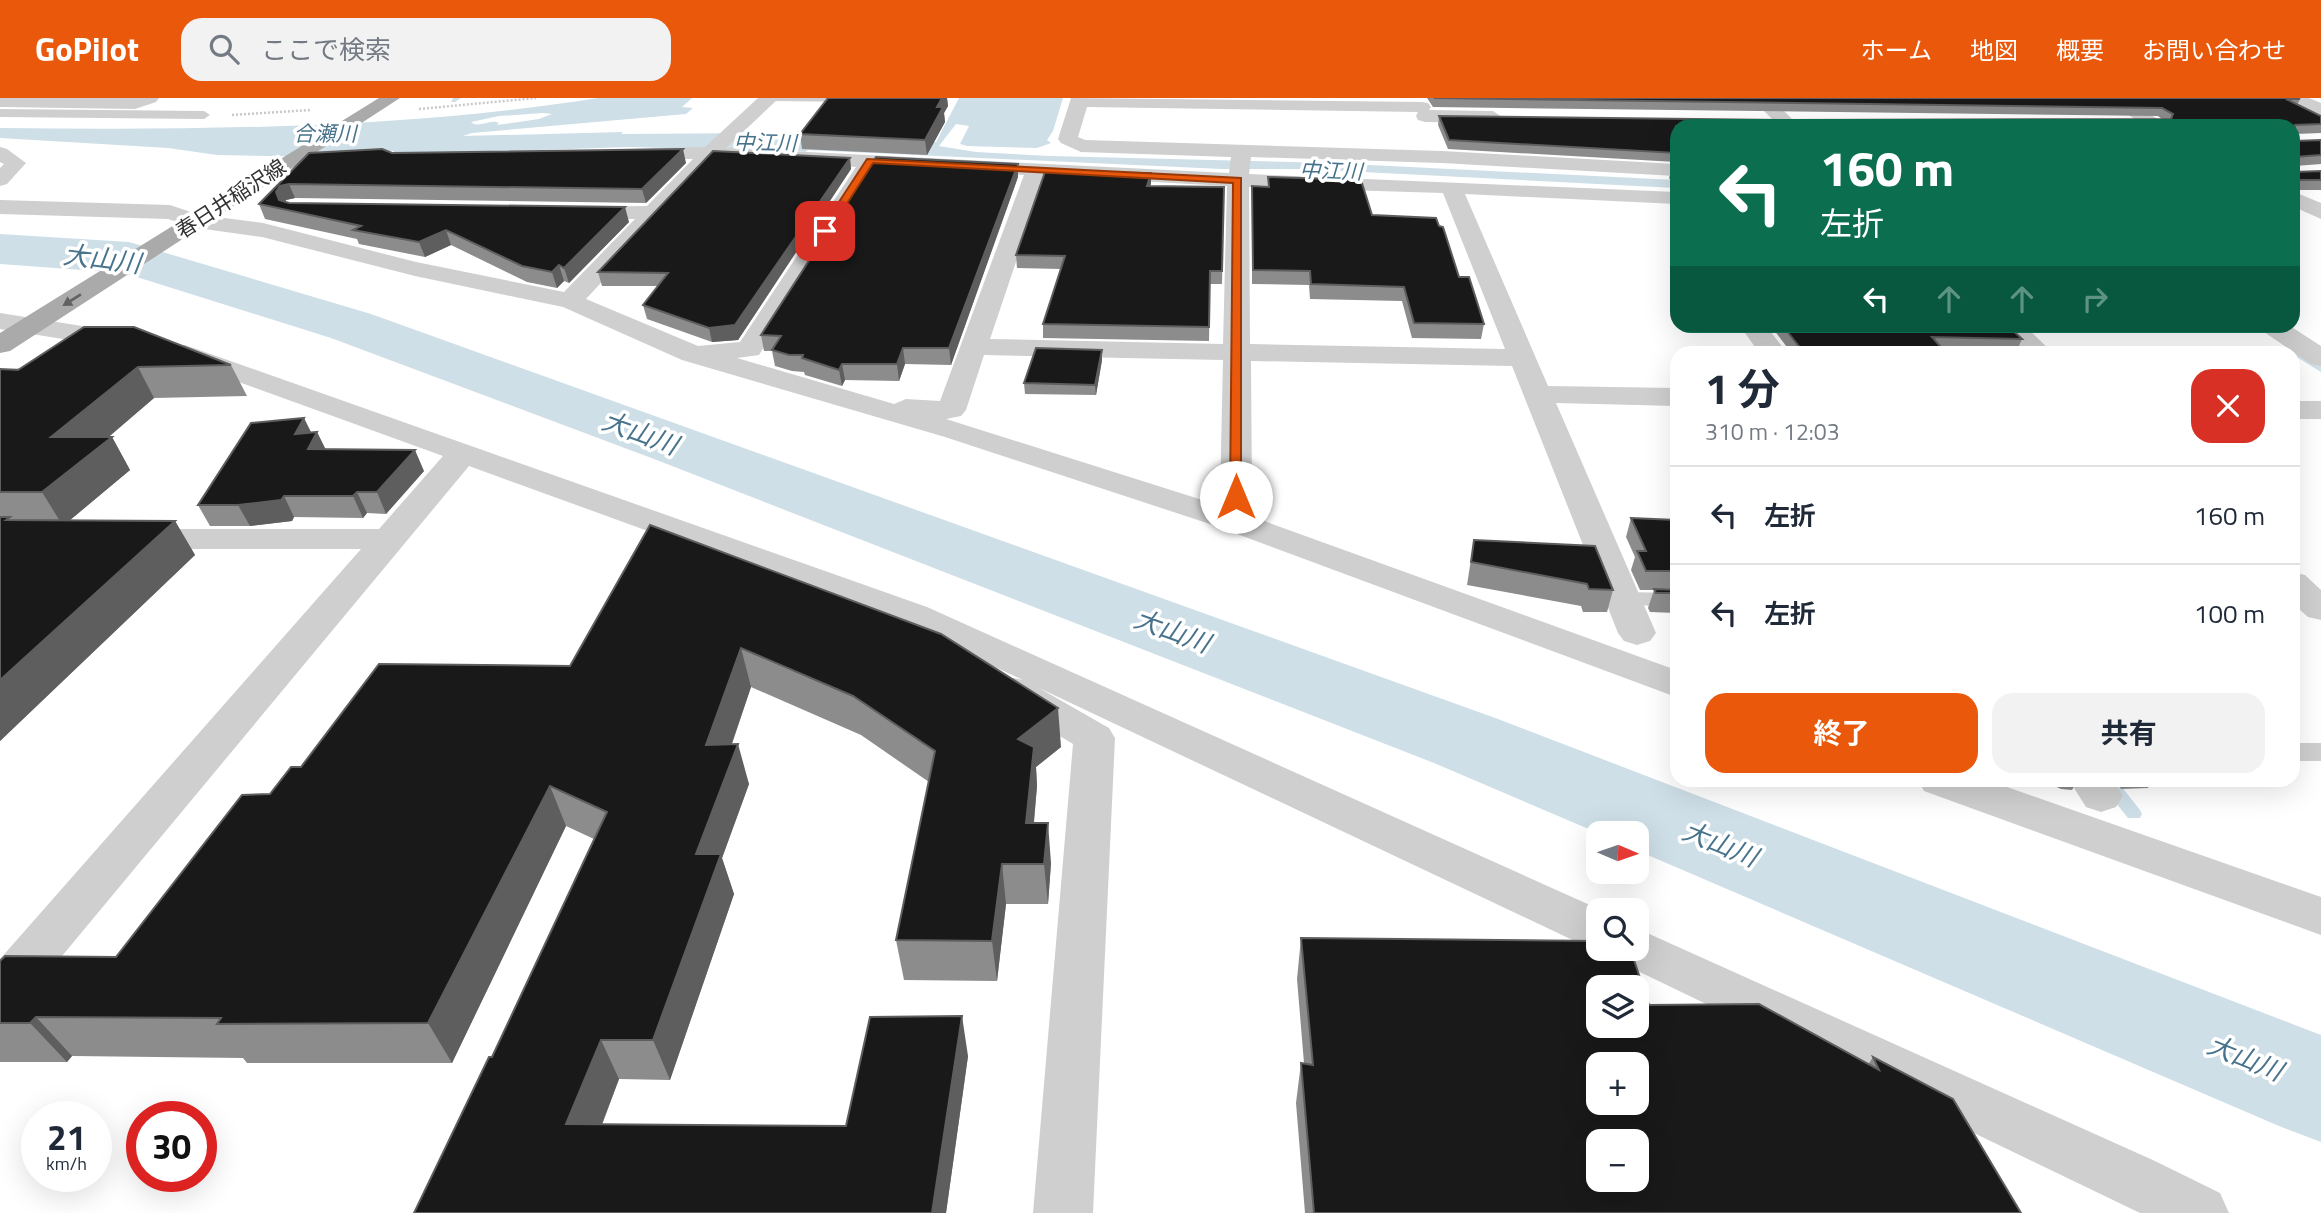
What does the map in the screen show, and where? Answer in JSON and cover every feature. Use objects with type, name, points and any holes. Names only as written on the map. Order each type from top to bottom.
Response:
[{"type":"main road","name":"春日井稲沢線","points":[[236,184],[367,107],[391,98]]},
{"type":"main road","name":"春日井稲沢線","points":[[0,345],[14,315],[171,238],[197,221],[236,184],[337,111],[367,107]]},
{"type":"main road","name":"春日井稲沢線","points":[[60,279],[199,195]]},
{"type":"street","points":[[0,102],[135,104],[149,98]]},
{"type":"street","points":[[570,301],[711,152],[770,98]]},
{"type":"street","points":[[1760,98],[1783,119]]},
{"type":"street","points":[[2110,98],[2148,119]]},
{"type":"street","points":[[2294,98],[2321,110]]},
{"type":"street","points":[[1508,117],[1422,107],[1079,100],[1068,139],[1080,146],[1441,157],[1670,170]]},
{"type":"street","points":[[1422,107],[1441,157]]},
{"type":"street","points":[[611,153],[711,152],[1005,167],[1036,171],[1667,198]]},
{"type":"street","points":[[1222,517],[1236,497],[1238,180],[1241,152]]},
{"type":"street","points":[[0,153],[16,163],[0,180]]},
{"type":"street","points":[[692,354],[749,349],[870,161]]},
{"type":"street","points":[[867,407],[951,410],[976,347],[1036,171]]},
{"type":"street","points":[[1451,187],[1637,633]]},
{"type":"street","points":[[2300,201],[2321,212]]},
{"type":"street","points":[[0,208],[170,212],[197,221],[263,230],[415,269],[570,301],[692,354],[956,431],[1222,517],[1670,682]]},
{"type":"street","points":[[561,211],[654,212]]},
{"type":"street","points":[[14,315],[196,355],[914,615],[1586,925]]},
{"type":"street","points":[[2018,333],[2032,346]]},
{"type":"street","points":[[2284,333],[2321,358]]},
{"type":"street","points":[[976,347],[1522,358]]},
{"type":"street","points":[[1537,394],[1670,397]]},
{"type":"street","points":[[2300,410],[2321,410]]},
{"type":"street","points":[[0,994],[463,453]]},
{"type":"street","points":[[97,538],[390,539]]},
{"type":"street","points":[[2300,590],[2321,609]]},
{"type":"street","points":[[1010,661],[1003,685],[1094,738],[1063,1213]]},
{"type":"street","points":[[1959,787],[2321,916]]},
{"type":"street","points":[[1649,954],[2135,1180],[2199,1213]]},
{"type":"lane","points":[[770,98],[867,99]]},
{"type":"lane","points":[[0,113],[204,115]]},
{"type":"lane","points":[[1622,599],[1670,600]]},
{"type":"lane","points":[[2300,752],[2321,752]]},
{"type":"path","points":[[367,107],[397,111],[536,98]]},
{"type":"path","points":[[204,115],[288,110],[337,111]]},
{"type":"water","points":[[598,98],[692,98],[682,107],[693,108],[686,114],[472,133],[463,136],[623,132],[621,134],[774,133],[773,136],[936,142],[959,98],[1063,98],[1053,131],[1047,140],[1051,143],[1037,148],[967,146],[960,144],[969,126],[956,124],[939,146],[976,152],[1050,156],[1329,163],[1670,180],[1670,188],[1304,169],[1222,169],[808,150],[805,152],[770,148],[737,150],[629,147],[391,155],[394,151],[357,150],[324,157],[217,155],[168,148],[0,138],[0,128],[225,128],[450,116]],"holes":[[[552,114],[539,119],[497,125],[499,123],[496,122],[471,122],[499,116]]]},
{"type":"building","points":[[828,98],[942,98],[937,107],[943,107],[925,140],[800,134]]},
{"type":"building","points":[[1434,98],[2298,98],[2300,99],[2286,99],[2321,116],[2321,124],[2300,125],[2300,119],[2171,119],[2173,114],[2162,108]]},
{"type":"building","points":[[1439,116],[1698,119],[1670,119],[1670,153],[1449,140]]},
{"type":"building","points":[[2321,140],[2321,155],[2300,157],[2300,141]]},
{"type":"building","points":[[382,149],[392,153],[683,149],[642,189],[289,184],[280,186],[276,192],[279,200],[289,203],[625,207],[564,268],[559,265],[552,272],[522,266],[446,230],[419,242],[353,230],[361,226],[259,204],[309,153]]},
{"type":"building","points":[[713,151],[850,158],[735,325],[709,328],[643,305],[668,273],[598,272]]},
{"type":"building","points":[[876,157],[1018,164],[949,348],[903,348],[897,364],[842,364],[839,370],[802,358],[803,355],[789,355],[772,350],[781,336],[761,335]]},
{"type":"building","points":[[2321,171],[2321,180],[2300,180],[2300,172]]},
{"type":"building","points":[[1045,172],[1151,173],[1147,186],[1224,187],[1222,271],[1210,271],[1209,327],[1043,324],[1065,256],[1016,255]]},
{"type":"building","points":[[1268,177],[1361,180],[1372,215],[1436,218],[1439,226],[1443,227],[1459,277],[1469,277],[1484,324],[1414,323],[1404,287],[1311,284],[1310,271],[1253,270],[1252,186],[1269,187]]},
{"type":"building","points":[[84,327],[134,327],[231,365],[138,367],[51,437],[112,437],[42,492],[0,492],[0,369],[18,370]]},
{"type":"building","points":[[1788,333],[2016,333],[2022,339],[1932,337],[1940,346],[1799,346]]},
{"type":"building","points":[[1036,348],[1102,350],[1095,385],[1024,383]]},
{"type":"building","points":[[304,418],[295,434],[317,432],[308,449],[415,450],[377,492],[357,492],[353,496],[284,496],[281,500],[238,505],[198,505],[251,423]]},
{"type":"building","points":[[0,517],[10,517],[6,520],[175,521],[0,680]]},
{"type":"building","points":[[1631,518],[1670,520],[1670,571],[1646,571],[1637,551],[1646,551]]},
{"type":"building","points":[[650,525],[941,634],[1058,708],[1018,739],[1034,747],[1026,823],[1048,823],[1044,864],[1002,864],[992,941],[896,940],[935,751],[853,696],[741,648],[706,745],[738,744],[696,854],[721,854],[653,1040],[601,1040],[566,1124],[846,1126],[870,1017],[962,1016],[932,1213],[414,1213],[489,1057],[492,1057],[607,812],[550,786],[428,1023],[217,1024],[221,1018],[36,1017],[30,1023],[0,1023],[0,961],[5,956],[116,957],[242,795],[270,794],[291,767],[301,767],[379,664],[570,666]]},
{"type":"building","points":[[1474,540],[1595,546],[1613,590],[1589,589],[1587,584],[1471,562]]},
{"type":"building","points":[[1654,589],[1670,590],[1670,593],[1656,593]]},
{"type":"building","points":[[1301,938],[1586,941],[1586,961],[1634,961],[1639,975],[1586,975],[1586,1038],[1649,1038],[1649,1005],[1759,1004],[1879,1070],[1873,1057],[1953,1099],[2021,1213],[1314,1213],[1301,1063],[1313,1065]]},
{"type":"waterway","points":[[453,101],[458,98]]},
{"type":"waterway","name":"大山川","points":[[0,249],[129,258],[351,326],[678,445],[1466,741],[2321,1089]]},
{"type":"waterway","points":[[2300,355],[2321,369]]},
{"type":"waterway","points":[[2113,787],[2134,814]]},
{"type":"route","points":[[825,231],[870,161],[1238,180],[1236,497]]},
{"type":"water label","name":"合瀬川","points":[[325,134]]},
{"type":"water label","name":"中江川","points":[[765,143]]},
{"type":"water label","name":"中江川","points":[[1331,171]]}]
